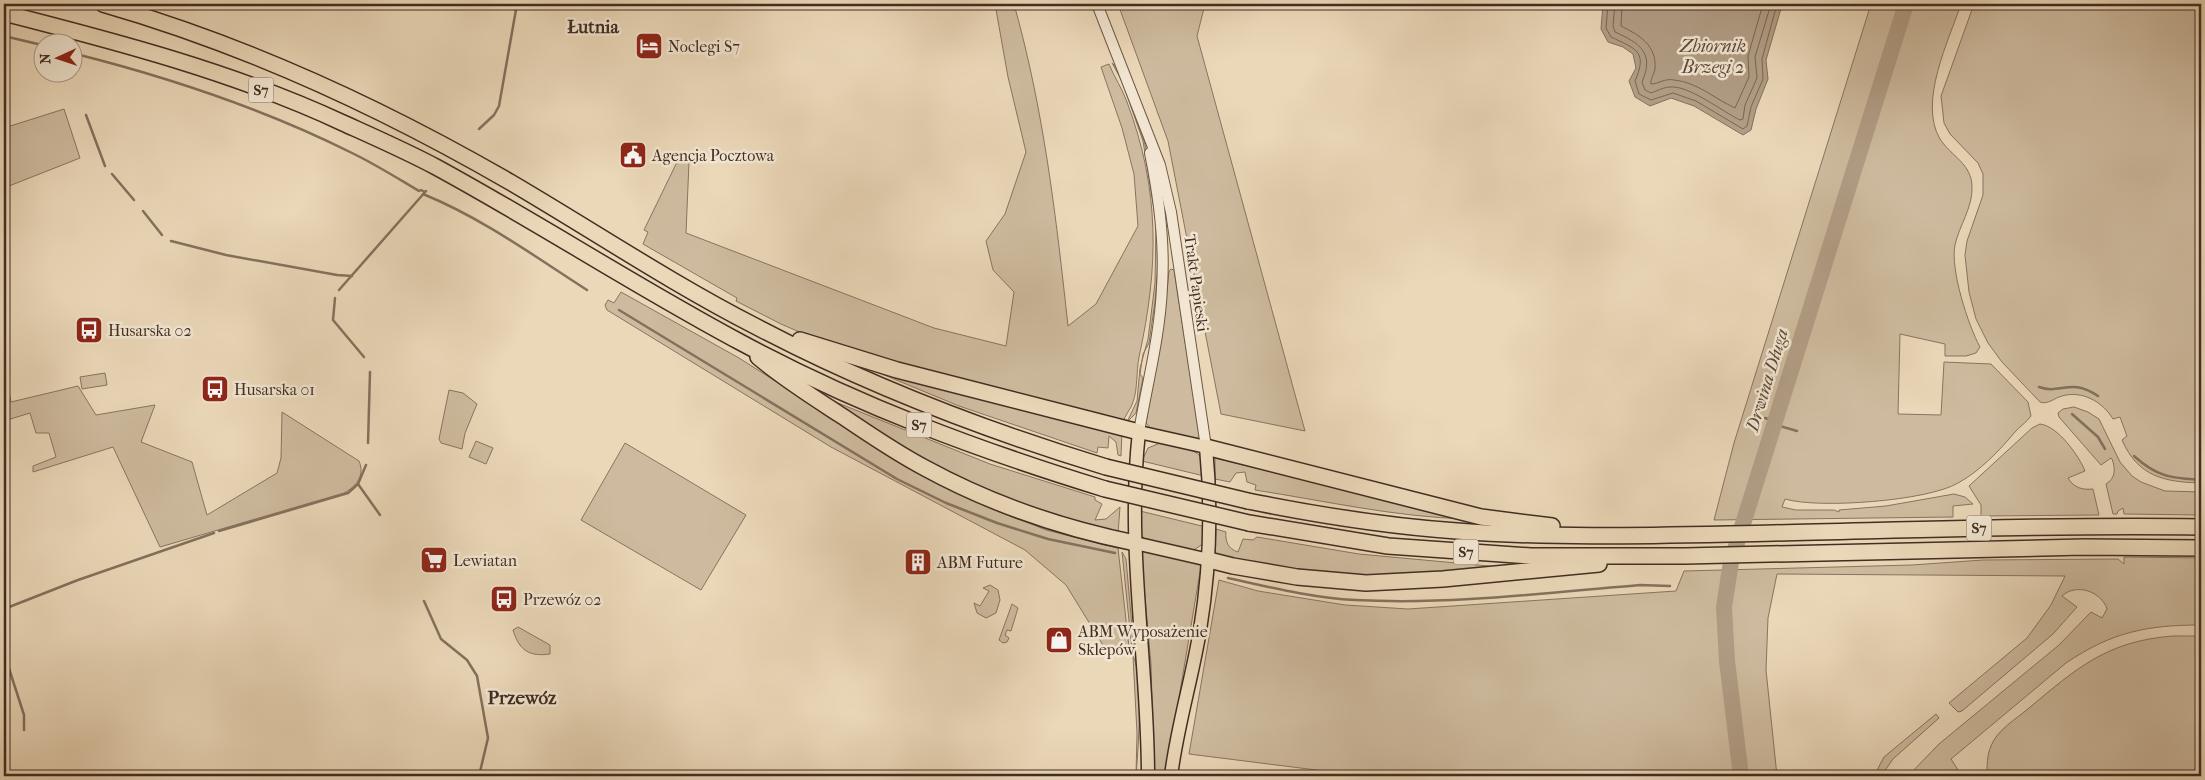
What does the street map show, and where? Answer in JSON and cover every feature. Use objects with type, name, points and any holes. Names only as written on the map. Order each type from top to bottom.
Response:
[{"type":"highway","name":"S7","points":[[103,4],[184,30],[254,56],[298,74],[417,131],[511,183],[635,258],[753,325],[868,381],[931,408],[1043,448],[1106,467],[1248,501],[1353,520],[1519,535],[1688,535],[2080,526],[2201,527]]},
{"type":"highway","name":"S7","points":[[4,13],[171,58],[340,121],[432,165],[742,343],[856,399],[972,446],[1105,489],[1249,523],[1388,546],[1531,556],[1685,556],[2084,547],[2201,548]]},
{"type":"highway","points":[[753,325],[897,370],[1139,432]]},
{"type":"highway","points":[[742,343],[774,371],[923,468],[1022,513],[1109,538],[1134,542]]},
{"type":"highway","points":[[1206,447],[1480,517],[1633,535]]},
{"type":"highway","points":[[1209,560],[1255,570],[1319,580],[1388,583],[1685,556]]},
{"type":"main road","points":[[1148,776],[1146,706],[1134,542],[1134,487],[1139,432],[1206,447],[1210,530],[1209,560],[1200,632],[1171,776]]},
{"type":"main road","points":[[1134,542],[1209,560]]},
{"type":"street","name":"Trakt Papieski","points":[[1097,4],[1158,159],[1171,212],[1206,447]]},
{"type":"street","name":"Trakt Papieski","points":[[1139,432],[1158,323],[1162,286],[1160,214],[1145,126]]},
{"type":"shaded area","points":[[995,4],[1014,4],[1024,44],[1048,164],[1068,326],[1096,304],[1138,226],[1134,174],[1122,128],[1101,67],[1109,64],[1125,97],[1138,134],[1151,197],[1153,260],[1135,397],[1123,422],[983,387],[818,340],[736,301],[737,298],[643,244],[648,232],[644,230],[678,160],[689,162],[686,233],[934,328],[1006,346],[1014,292],[993,270],[986,241],[1005,214],[1026,152],[1008,77]]},
{"type":"shaded area","points":[[1118,4],[1205,4],[1197,36],[1305,431],[1221,414],[1168,141]]},
{"type":"shaded area","points":[[1871,4],[1961,4],[1943,53],[1932,107],[1934,124],[1940,139],[1965,166],[1971,179],[1972,194],[1957,238],[1954,255],[1961,297],[1970,325],[1980,347],[1976,353],[1966,356],[1945,356],[1945,344],[1900,334],[1898,414],[1941,415],[1944,362],[1991,364],[2028,402],[2031,416],[1981,467],[1958,483],[1943,489],[1899,499],[1873,502],[1822,503],[1785,499],[1782,507],[1796,510],[1834,510],[1839,512],[1839,510],[1886,506],[1954,494],[1965,497],[1973,504],[1953,506],[1953,517],[1714,520],[1734,443]]},
{"type":"shaded area","points":[[1974,4],[2201,4],[2201,483],[2164,479],[2145,470],[2136,462],[2122,440],[2127,436],[2120,417],[2113,419],[2104,407],[2091,399],[2084,396],[2070,395],[2048,402],[2040,402],[2002,362],[1988,343],[1976,319],[1969,292],[1965,255],[1967,241],[1983,195],[1983,174],[1978,163],[1950,134],[1944,123],[1941,96]]},
{"type":"shaded area","points":[[1112,63],[1119,70],[1144,141],[1151,168],[1158,222],[1158,267],[1155,302],[1149,343],[1145,351],[1155,283],[1156,222],[1143,141],[1122,81]]},
{"type":"shaded area","points":[[64,109],[80,158],[4,188],[4,128]]},
{"type":"shaded area","points":[[1171,269],[1174,270],[1200,438],[1197,441],[1152,430],[1146,423],[1164,320],[1169,271]]},
{"type":"shaded area","points":[[621,292],[739,358],[917,471],[957,493],[1046,530],[1118,548],[1129,647],[1106,650],[1066,585],[1025,550],[831,447],[607,310],[605,305],[608,300],[614,303]]},
{"type":"shaded area","points":[[1142,361],[1140,374],[1143,378],[1136,413],[1127,422],[1137,401],[1140,368]]},
{"type":"shaded area","points":[[865,367],[1122,431],[1121,456],[1118,455],[1116,442],[1109,436],[1108,448],[1098,447],[1097,453],[959,406]]},
{"type":"shaded area","points":[[4,368],[11,402],[78,386],[96,415],[155,405],[141,442],[192,462],[207,515],[277,473],[281,458],[282,412],[359,461],[361,471],[359,480],[344,493],[160,547],[113,447],[33,472],[33,466],[56,457],[49,433],[36,433],[30,413],[4,421]]},
{"type":"shaded area","points":[[105,373],[107,385],[82,389],[80,377]]},
{"type":"shaded area","points":[[449,390],[463,393],[477,404],[465,433],[462,449],[441,443],[439,439]]},
{"type":"shaded area","points":[[828,399],[990,464],[1095,497],[1095,500],[1102,504],[1095,520],[1106,519],[1120,507],[1118,534],[1037,513],[938,468]]},
{"type":"shaded area","points":[[2074,407],[2088,412],[2099,419],[2120,462],[2132,476],[2141,482],[2165,491],[2201,492],[2201,515],[2124,514],[2123,508],[2117,514],[2113,514],[2106,484],[2114,473],[2112,459],[2101,465],[2059,417],[2058,413],[2063,409]]},
{"type":"shaded area","points":[[2040,424],[2054,430],[2061,436],[2078,458],[2085,471],[2068,478],[2079,488],[2093,489],[2099,515],[1981,516],[1981,505],[1969,486],[2032,428]]},
{"type":"shaded area","points":[[476,441],[493,448],[486,464],[469,457]]},
{"type":"shaded area","points":[[625,443],[746,515],[701,590],[581,520]]},
{"type":"shaded area","points":[[1160,443],[1189,449],[1199,455],[1203,461],[1204,476],[1142,461],[1148,448]]},
{"type":"shaded area","points":[[1215,458],[1467,519],[1387,512],[1255,490],[1256,485],[1247,482],[1245,472],[1236,473],[1230,482],[1215,479]]},
{"type":"shaded area","points":[[1140,511],[1206,527],[1203,544],[1192,551],[1145,540],[1141,534]]},
{"type":"shaded area","points":[[1216,529],[1226,532],[1228,544],[1238,552],[1243,539],[1253,540],[1257,537],[1359,554],[1510,568],[1383,578],[1329,576],[1215,555]]},
{"type":"shaded area","points":[[1143,551],[1201,566],[1166,776],[1154,776],[1151,664],[1141,554]]},
{"type":"shaded area","points":[[1122,552],[1126,559],[1134,649],[1132,650]]},
{"type":"shaded area","points":[[2124,557],[2201,558],[2201,625],[2182,625],[2130,632],[2083,652],[2066,663],[1951,759],[1962,776],[1908,776],[1939,744],[2059,645],[2091,612],[2102,618],[2107,609],[2104,603],[2094,594],[2081,590],[2068,592],[2062,596],[2077,607],[2053,634],[1962,711],[1958,712],[1949,703],[2027,638],[2051,605],[2065,576],[1777,574],[1768,618],[1766,670],[1777,776],[1348,776],[1348,774],[1189,754],[1219,580],[1258,591],[1345,605],[1408,609],[1676,591],[1684,571],[1912,565],[1983,560],[2118,559],[2124,564]]},
{"type":"shaded area","points":[[990,585],[998,590],[1000,600],[996,613],[986,618],[977,613],[974,603],[980,606],[989,591],[983,588]]},
{"type":"shaded area","points":[[1012,604],[1018,608],[1011,631],[1007,630],[1005,635],[1009,638],[1007,642],[1003,643],[999,640]]},
{"type":"shaded area","points":[[518,627],[550,645],[550,654],[543,655],[526,651],[515,637],[513,630]]},
{"type":"shaded area","points":[[2173,636],[2201,636],[2201,776],[1987,776],[1989,753],[1994,740],[2007,725],[2062,681],[2078,669],[2111,650],[2150,639]]},
{"type":"shaded area","points":[[1133,656],[1139,696],[1136,776],[1137,733]]},
{"type":"shaded area","points":[[1936,714],[1939,718],[1893,759],[1881,776],[1874,776],[1884,757]]},
{"type":"water","name":"Zbiornik Brzegi 2","points":[[1603,4],[1782,5],[1766,60],[1768,79],[1756,109],[1751,130],[1743,135],[1694,106],[1671,98],[1650,106],[1635,97],[1629,81],[1636,68],[1633,54],[1623,47],[1608,42],[1601,29]]},
{"type":"waterway","points":[[479,129],[494,115],[499,106],[517,4]]},
{"type":"waterway","name":"Drwina Długa","points":[[1741,776],[1727,661],[1724,607],[1731,562],[1906,4]]},
{"type":"waterway","points":[[4,36],[32,43]]},
{"type":"waterway","points":[[82,56],[180,84],[250,108],[319,137],[378,166],[419,191],[425,192]]},
{"type":"waterway","points":[[86,115],[105,166]]},
{"type":"waterway","points":[[112,174],[134,200]]},
{"type":"waterway","points":[[339,290],[426,191]]},
{"type":"waterway","points":[[423,194],[487,226],[587,290]]},
{"type":"waterway","points":[[143,211],[162,235]]},
{"type":"waterway","points":[[171,241],[226,255],[352,276]]},
{"type":"waterway","points":[[335,298],[333,320],[364,357]]},
{"type":"waterway","points":[[619,310],[897,479],[946,503],[997,523],[1048,539],[1115,553]]},
{"type":"waterway","points":[[368,443],[370,372]]},
{"type":"waterway","points":[[2039,387],[2047,389],[2080,388],[2098,396]]},
{"type":"waterway","points":[[2072,414],[2098,437],[2105,449]]},
{"type":"waterway","points":[[1765,418],[1774,421]]},
{"type":"waterway","points":[[1773,424],[1797,431]]},
{"type":"waterway","points":[[2134,456],[2150,468],[2165,475],[2201,480]]},
{"type":"waterway","points":[[219,531],[348,493],[358,484],[366,465]]},
{"type":"waterway","points":[[358,484],[380,515]]},
{"type":"waterway","points":[[4,613],[4,609],[78,580],[214,533]]},
{"type":"waterway","points":[[1228,578],[1323,597],[1391,601],[1462,600],[1640,585],[1670,586]]},
{"type":"waterway","points":[[424,601],[441,639],[467,660],[477,676],[488,738],[479,776]]},
{"type":"waterway","points":[[4,653],[24,715],[24,730]]},
{"type":"place","name":"Noclegi S7","points":[[649,46]]},
{"type":"place","name":"Agencja Pocztowa","points":[[633,155]]},
{"type":"place","name":"Husarska 02","points":[[89,330]]},
{"type":"place","name":"Husarska 01","points":[[215,389]]},
{"type":"place","name":"Lewiatan","points":[[434,560]]},
{"type":"place","name":"ABM Future","points":[[918,562]]},
{"type":"place","name":"Przewóz 02","points":[[504,599]]},
{"type":"place","name":"ABM Wyposażenie Sklepów","points":[[1059,640]]},
{"type":"district","name":"Łutnia","points":[[593,27]]},
{"type":"district","name":"Przewóz","points":[[522,697]]}]
